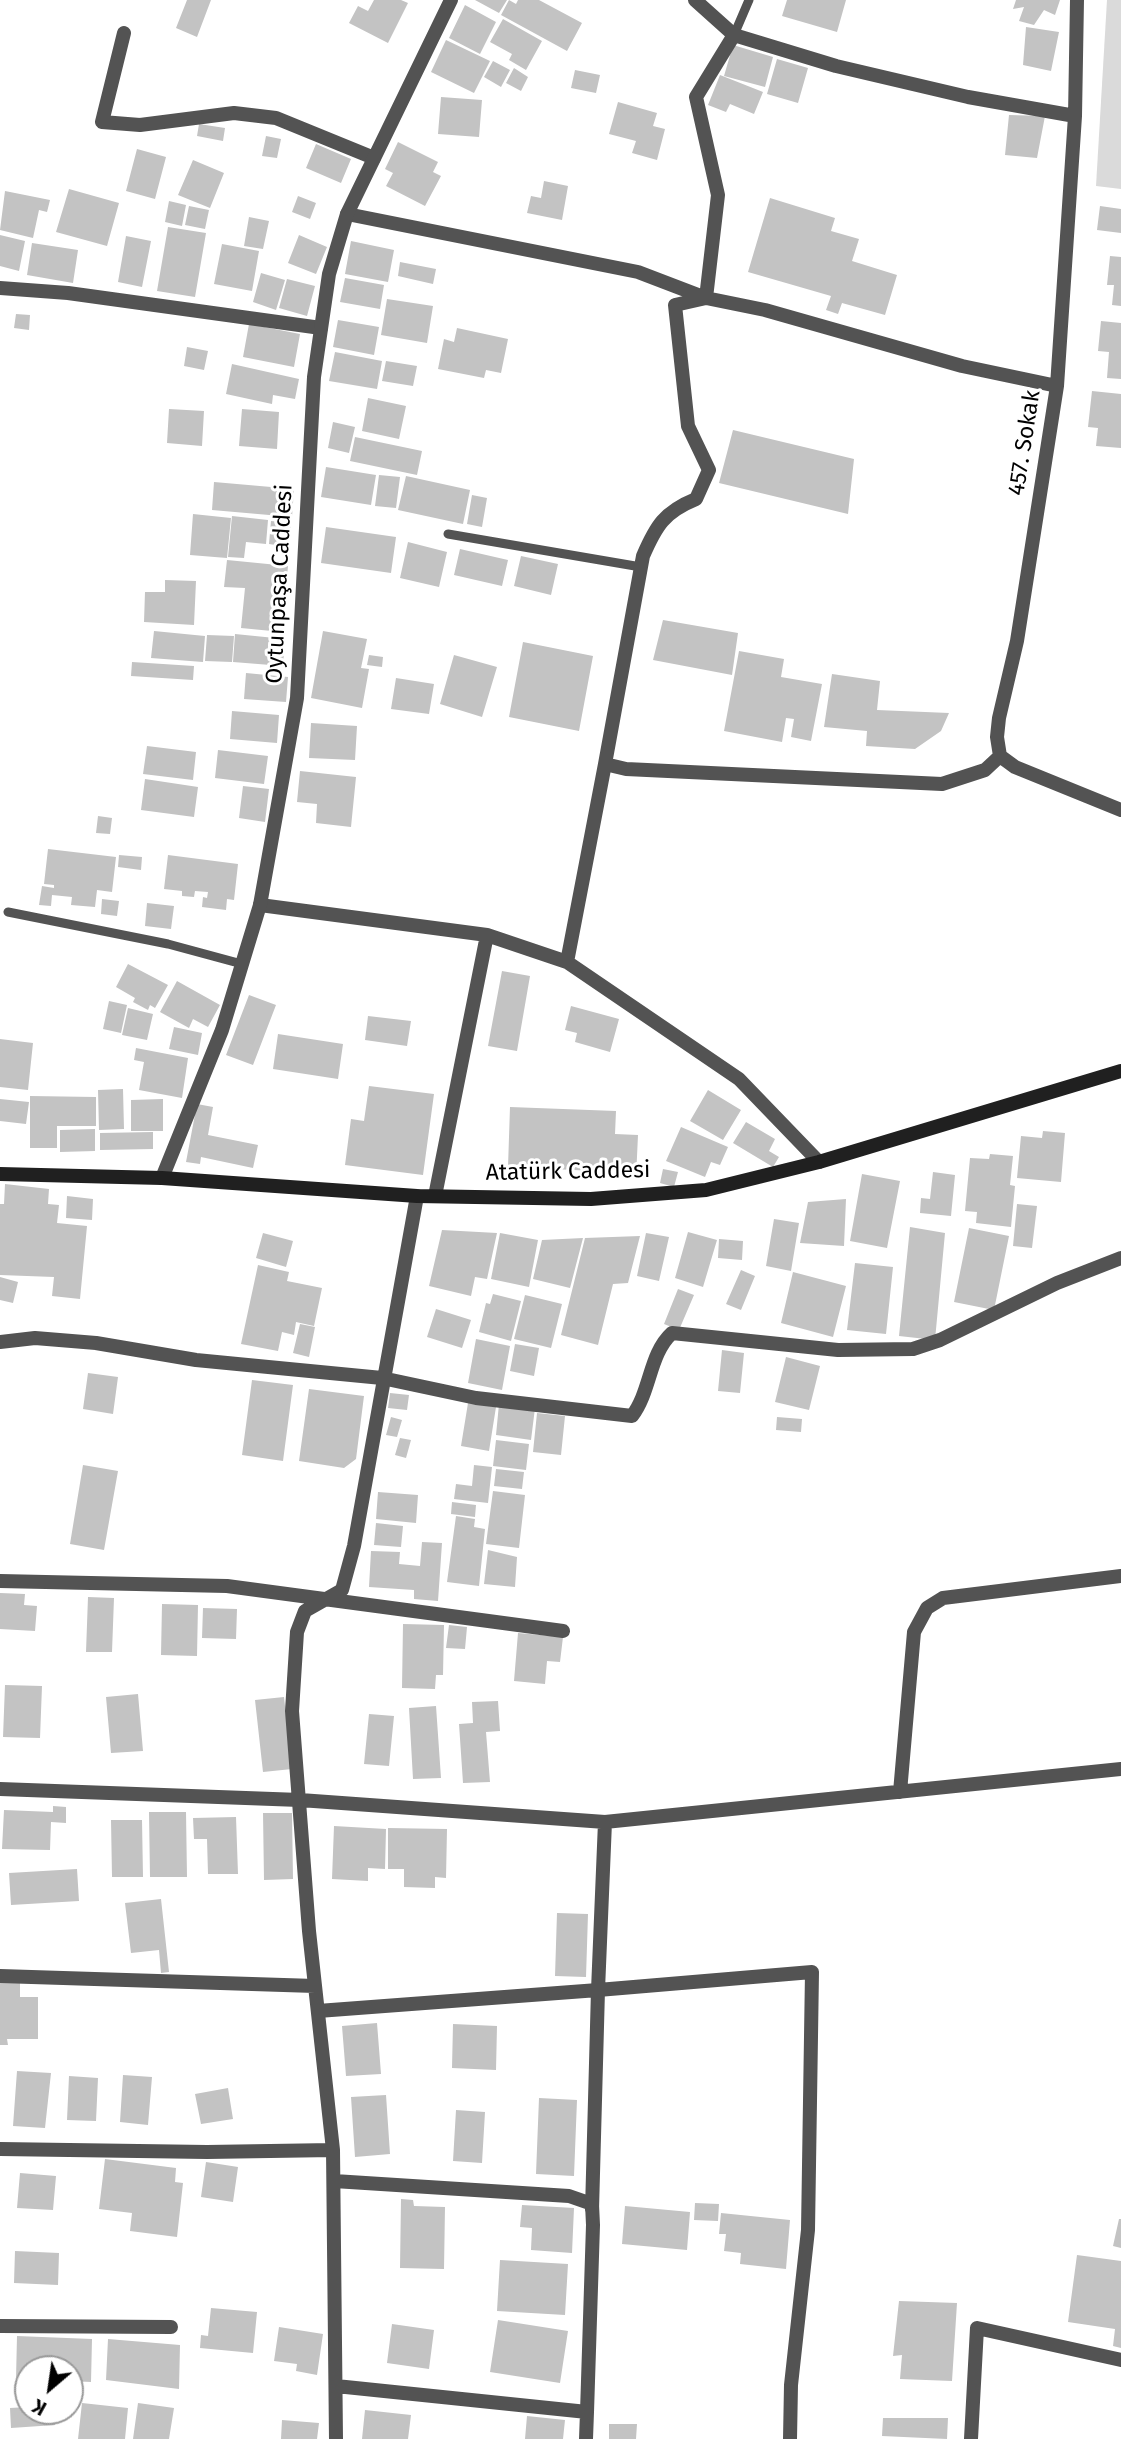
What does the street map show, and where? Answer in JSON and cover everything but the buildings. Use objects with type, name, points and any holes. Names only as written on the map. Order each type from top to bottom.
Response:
[{"type":"main road","name":"Atatürk Caddesi","points":[[0,1174],[162,1178],[417,1196],[591,1199],[706,1190],[820,1162],[1121,1071]]},
{"type":"street","name":"Oytunpaşa Caddesi","points":[[162,1178],[222,1030],[260,905],[297,698],[314,377],[329,274],[347,214],[452,0]]},
{"type":"street","points":[[695,0],[734,35],[836,66],[968,97],[1075,116]]},
{"type":"street","name":"457. Sokak","points":[[1000,756],[997,737],[999,718],[1017,641],[1057,386],[1075,116],[1077,0]]},
{"type":"street","points":[[124,33],[102,122],[140,125],[234,113],[276,118],[374,158]]},
{"type":"street","points":[[706,298],[718,195],[696,97],[734,35]]},
{"type":"street","points":[[347,214],[638,272],[706,298],[765,310],[962,366],[1057,386]]},
{"type":"street","points":[[0,288],[68,293],[321,328]]},
{"type":"street","points":[[567,962],[641,567],[657,525],[679,506],[696,499],[709,470],[688,426],[675,305],[706,298]]},
{"type":"street","points":[[605,764],[626,769],[942,784],[985,770],[1000,756],[1039,778],[1121,810]]},
{"type":"street","points":[[260,905],[487,935],[567,962],[739,1079],[820,1162]]},
{"type":"street","points":[[435,1196],[487,935]]},
{"type":"street","points":[[336,2439],[333,2150],[315,1986],[292,1711],[297,1632],[305,1611],[342,1590],[354,1546],[417,1196]]},
{"type":"street","points":[[0,1342],[35,1338],[96,1343],[196,1360],[383,1378],[477,1398],[632,1416],[639,1406],[662,1342],[672,1333],[838,1350],[913,1349],[940,1340],[1057,1283],[1121,1258]]},
{"type":"street","points":[[900,1791],[914,1632],[927,1608],[943,1598],[1121,1576]]},
{"type":"street","points":[[0,1581],[227,1586],[323,1601],[563,1631]]},
{"type":"street","points":[[0,1789],[300,1800],[605,1822],[1121,1769]]},
{"type":"street","points":[[586,2439],[605,1822]]},
{"type":"street","points":[[318,2011],[812,1972],[808,2230],[791,2385],[790,2439]]},
{"type":"street","points":[[0,1976],[315,1986]]},
{"type":"street","points":[[0,2149],[207,2152],[333,2150]]},
{"type":"street","points":[[334,2180],[569,2196],[592,2204],[592,2210]]},
{"type":"street","points":[[0,2326],[171,2327]]},
{"type":"street","points":[[971,2439],[977,2329],[1121,2360]]},
{"type":"street","points":[[336,2386],[587,2413]]},
{"type":"lane","points":[[734,35],[749,0]]},
{"type":"lane","points":[[448,534],[641,567]]},
{"type":"lane","points":[[8,912],[168,944],[242,964]]},
{"type":"shaded area","points":[[1107,0],[1121,0],[1121,189],[1096,186]]}]
